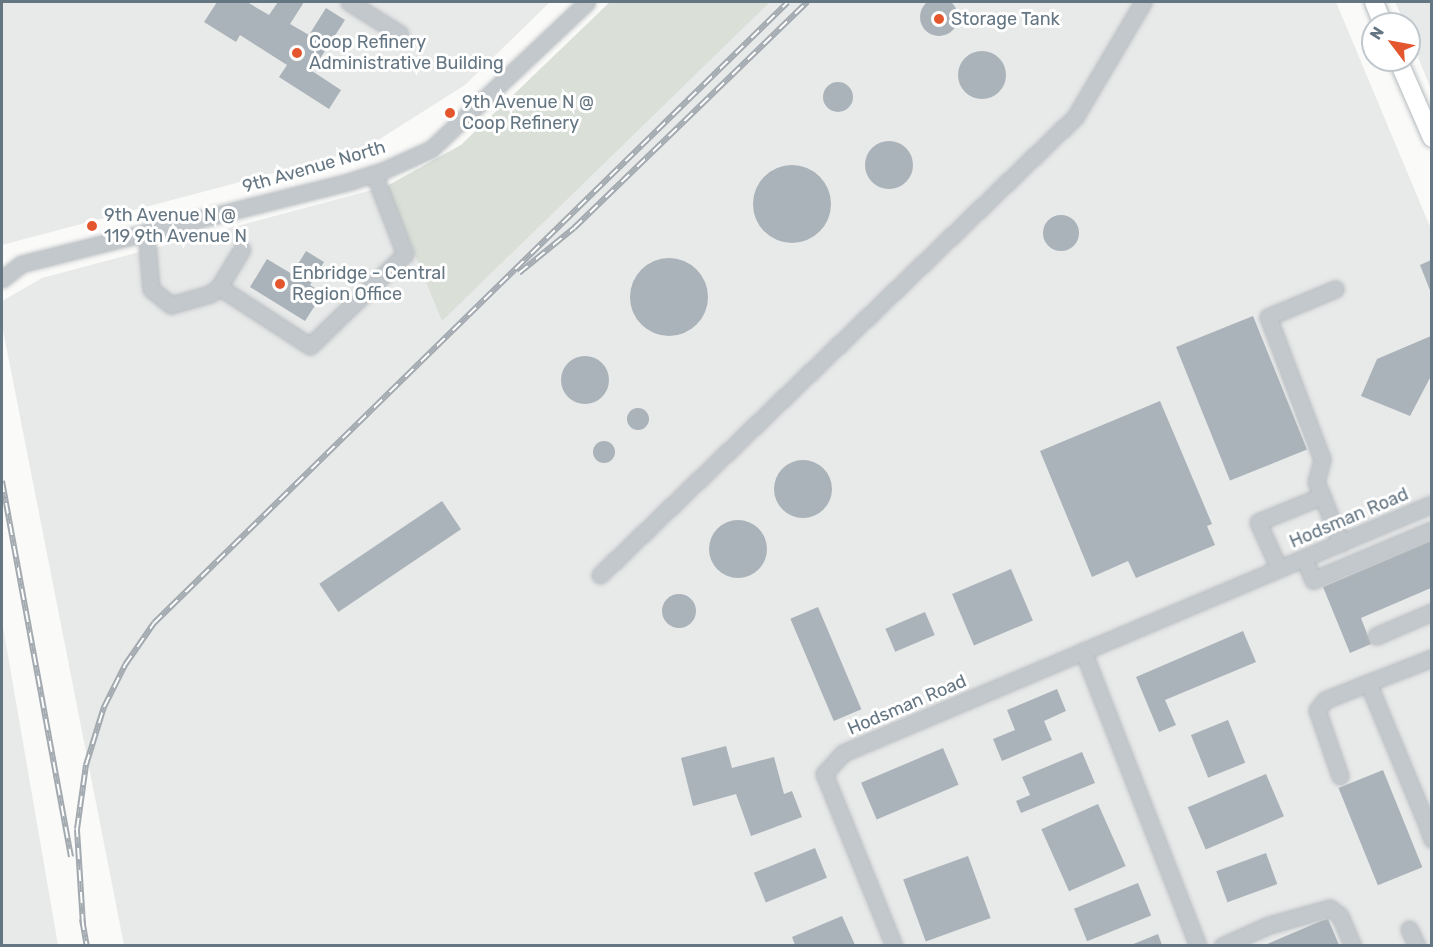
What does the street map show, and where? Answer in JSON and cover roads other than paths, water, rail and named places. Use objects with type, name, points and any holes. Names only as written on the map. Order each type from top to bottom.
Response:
[{"type":"main road","points":[[1403,72],[1431,138]]},
{"type":"street","points":[[349,2],[400,34]]},
{"type":"street","name":"9th Avenue North","points":[[2,279],[21,264],[374,174],[431,149],[587,2]]},
{"type":"street","points":[[600,575],[1075,117],[1143,2]]},
{"type":"street","points":[[219,287],[310,346],[405,254],[374,174]]},
{"type":"street","points":[[146,232],[151,289],[171,305],[210,294],[219,287],[242,249]]},
{"type":"street","points":[[1335,289],[1268,317],[1322,459],[1316,482],[1341,543]]},
{"type":"street","points":[[1279,568],[1258,522],[1322,496]]},
{"type":"street","name":"Hodsman Road","points":[[894,945],[824,774],[843,753],[1431,504]]},
{"type":"street","points":[[1304,558],[1313,580],[1431,530]]},
{"type":"street","points":[[1376,636],[1431,612]]},
{"type":"street","points":[[1083,651],[1198,945]]},
{"type":"street","points":[[1340,776],[1317,710],[1325,700],[1431,658]]},
{"type":"street","points":[[1368,683],[1428,820],[1431,839]]},
{"type":"street","points":[[1222,945],[1253,940],[1330,908],[1340,916],[1353,945]]},
{"type":"street","points":[[1409,929],[1418,945]]},
{"type":"railway","points":[[83,925],[77,829],[86,765],[104,707],[125,665],[154,623],[788,2]]},
{"type":"railway","points":[[519,273],[574,228],[807,2]]},
{"type":"railway","points":[[2,481],[71,857]]},
{"type":"railway","points":[[82,919],[87,946]]},
{"type":"place","name":"Storage Tank","points":[[939,19]]},
{"type":"place","name":"Coop Refinery Administrative Building","points":[[297,53]]},
{"type":"place","name":"9th Avenue N @ Coop Refinery","points":[[450,113]]},
{"type":"place","name":"9th Avenue N @ 119 9th Avenue N","points":[[92,226]]},
{"type":"place","name":"Enbridge - Central Region Office","points":[[280,284]]}]
